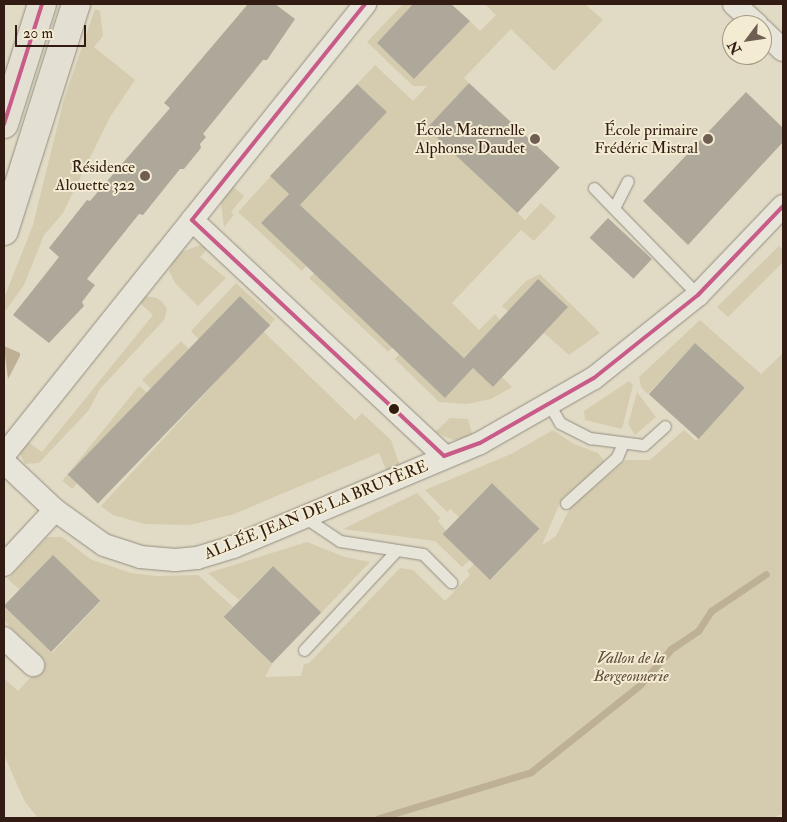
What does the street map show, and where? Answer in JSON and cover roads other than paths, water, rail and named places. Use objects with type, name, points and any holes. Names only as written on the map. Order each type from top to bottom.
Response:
[{"type":"main road","points":[[4,124],[42,4]]},
{"type":"main road","points":[[4,231],[76,4]]},
{"type":"street","points":[[4,454],[365,4]]},
{"type":"street","points":[[734,4],[746,15]]},
{"type":"street","points":[[772,40],[783,50]]},
{"type":"street","name":"ALLÉE JEAN DE LA BRUYÈRE","points":[[4,462],[55,510],[104,544],[140,557],[175,560],[198,558],[233,548],[444,456],[480,443],[594,378],[698,295],[783,206]]},
{"type":"street","points":[[192,220],[444,456]]},
{"type":"street","points":[[4,565],[55,510]]},
{"type":"street","points":[[4,638],[33,665]]},
{"type":"lane","points":[[614,208],[628,181]]},
{"type":"lane","points":[[594,188],[698,295]]},
{"type":"lane","points":[[549,404],[560,423],[590,438],[622,445],[644,445],[664,426]]},
{"type":"lane","points":[[566,503],[617,457],[622,445]]},
{"type":"lane","points":[[304,517],[340,541],[395,552],[423,554],[451,582]]},
{"type":"lane","points":[[304,650],[395,552]]},
{"type":"waterway","points":[[379,818],[531,772],[640,685],[671,649],[698,631],[711,611],[766,574]]},
{"type":"place","name":"École Maternelle Alphonse Daudet","points":[[535,139]]},
{"type":"place","name":"École primaire Frédéric Mistral","points":[[708,139]]},
{"type":"place","name":"Résidence Alouette 322","points":[[145,176]]},
{"type":"park label","name":"Vallon de la Bergeonnerie","points":[[631,667]]}]
